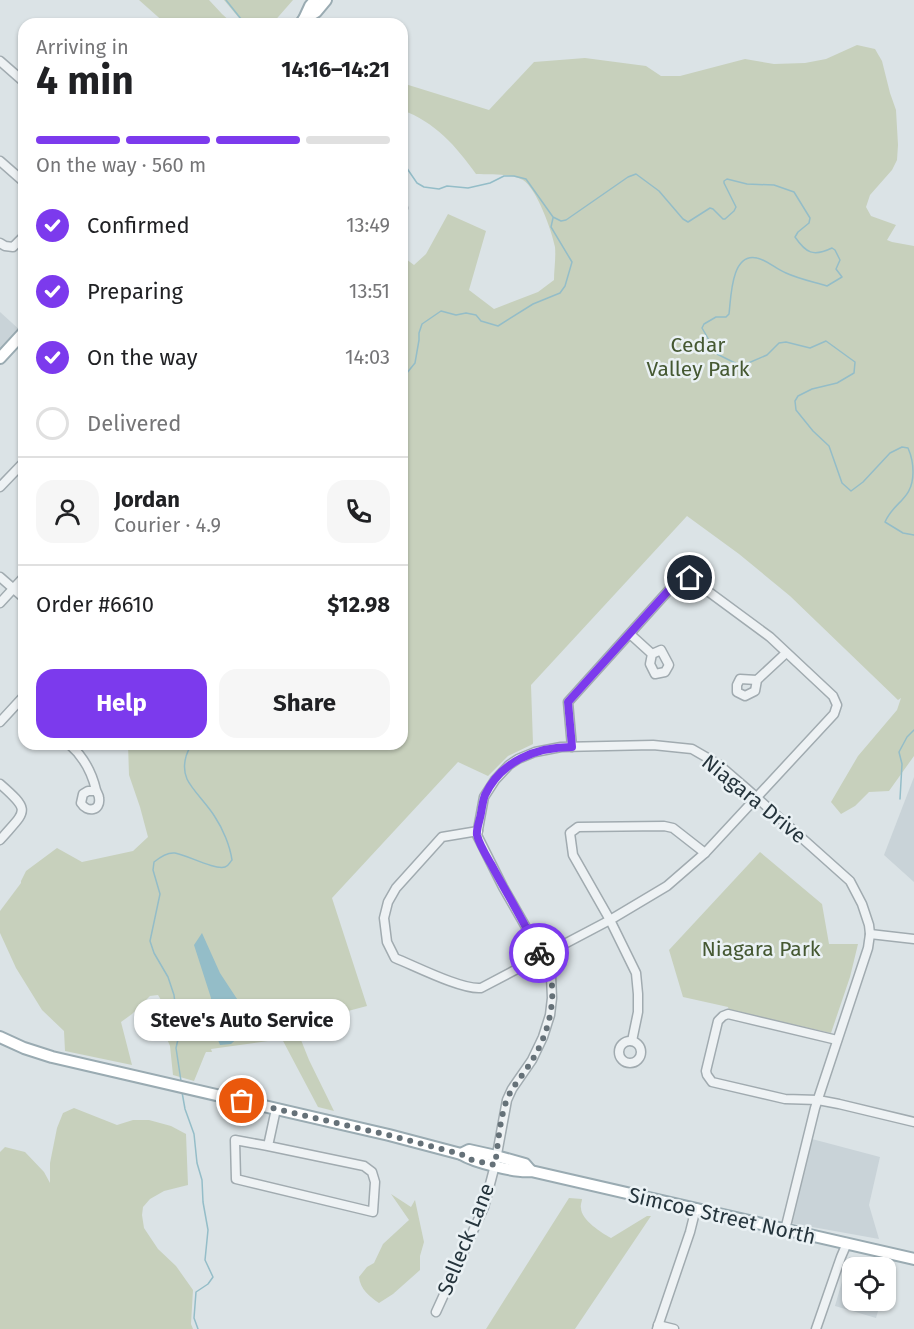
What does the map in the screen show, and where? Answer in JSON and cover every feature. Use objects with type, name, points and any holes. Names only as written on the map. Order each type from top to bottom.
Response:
[{"type":"main road","points":[[304,18],[315,0]]},
{"type":"main road","points":[[308,18],[326,0]]},
{"type":"main road","points":[[0,358],[18,338]]},
{"type":"main road","name":"Simcoe Street North","points":[[0,1037],[52,1057],[388,1135],[461,1154],[468,1159],[495,1160],[523,1172],[696,1208],[914,1259]]},
{"type":"street","points":[[0,61],[18,77]]},
{"type":"street","points":[[0,161],[18,177]]},
{"type":"street","points":[[0,243],[10,248],[18,243]]},
{"type":"street","points":[[0,487],[18,468]]},
{"type":"street","points":[[0,577],[18,593]]},
{"type":"street","points":[[495,1160],[507,1100],[532,1060],[550,1016],[552,998],[550,976],[541,957],[490,862],[477,834],[478,831],[441,837],[396,888],[388,902],[384,918],[387,942],[395,958],[463,986],[481,988],[541,957],[610,920],[667,886],[705,853],[834,714],[837,705],[832,696],[770,637],[690,578],[678,580],[568,702],[572,747]]},
{"type":"street","points":[[0,603],[18,584]]},
{"type":"street","points":[[630,634],[652,654]]},
{"type":"street","points":[[757,680],[786,653]]},
{"type":"street","points":[[0,722],[18,705]]},
{"type":"street","name":"Niagara Drive","points":[[478,831],[484,796],[495,780],[509,765],[535,752],[561,747],[653,745],[692,749],[718,764],[850,881],[862,904],[869,925],[868,948],[818,1100],[785,1230]]},
{"type":"street","points":[[76,750],[83,760],[96,791]]},
{"type":"street","points":[[0,784],[18,800],[22,809],[21,815],[0,840]]},
{"type":"street","points":[[632,1041],[638,1012],[636,973],[610,920],[573,855],[570,833],[578,827],[664,826],[674,828],[705,853]]},
{"type":"street","points":[[870,934],[913,937],[914,939]]},
{"type":"street","points":[[837,1040],[728,1014],[718,1021],[707,1075],[711,1082],[786,1099],[818,1100],[914,1122]]},
{"type":"street","points":[[268,1146],[276,1109]]},
{"type":"street","points":[[235,1140],[268,1146],[364,1166],[372,1172],[375,1182],[374,1212],[236,1179],[235,1140]]},
{"type":"street","name":"Selleck Lane","points":[[436,1312],[483,1207],[495,1160]]},
{"type":"street","points":[[674,1329],[658,1327],[696,1208]]},
{"type":"street","points":[[816,1329],[847,1243]]},
{"type":"shaded area","points":[[0,312],[18,328],[18,337],[0,358]]},
{"type":"shaded area","points":[[914,777],[914,882],[884,855]]},
{"type":"shaded area","points":[[812,1139],[880,1157],[869,1205],[879,1239],[790,1223]]},
{"type":"shaded area","points":[[842,1282],[842,1308],[835,1306]]},
{"type":"shaded area","points":[[852,1311],[878,1311],[876,1318]]},
{"type":"green space","points":[[139,0],[209,0],[226,18],[159,18]]},
{"type":"green space","points":[[224,0],[293,0],[277,18],[239,18]]},
{"type":"green space","name":"Cedar Valley Park","points":[[857,45],[875,49],[882,61],[896,110],[897,160],[892,170],[870,195],[866,207],[871,216],[896,225],[887,240],[914,246],[914,756],[889,791],[869,792],[855,806],[841,814],[831,802],[858,756],[897,710],[901,698],[898,700],[790,596],[739,554],[687,516],[531,685],[533,744],[508,756],[488,776],[458,762],[332,898],[367,1006],[295,1025],[334,1111],[318,1107],[282,1039],[211,1049],[212,1052],[206,1052],[194,1081],[173,1075],[170,1046],[165,1034],[166,1011],[158,995],[150,996],[121,1022],[132,1065],[65,1051],[64,1031],[42,1010],[16,968],[0,933],[0,911],[21,883],[26,871],[57,848],[82,862],[133,851],[148,837],[129,775],[128,750],[408,750],[408,260],[414,265],[426,254],[448,214],[486,231],[469,290],[494,309],[538,292],[554,280],[555,247],[547,221],[528,185],[523,180],[512,176],[476,174],[444,136],[425,121],[408,112],[408,85],[489,110],[534,62],[585,58],[646,66],[661,76],[680,76],[745,59],[774,64],[805,63],[826,59]]},
{"type":"green space","name":"Niagara Park","points":[[760,852],[822,904],[829,944],[858,944],[850,977],[831,1033],[683,997],[669,950]]},
{"type":"green space","points":[[74,1108],[117,1125],[133,1120],[149,1120],[171,1126],[186,1134],[188,1185],[164,1191],[150,1199],[143,1207],[142,1215],[144,1228],[158,1249],[176,1266],[193,1290],[191,1324],[193,1329],[0,1329],[0,1152],[5,1147],[25,1152],[44,1172],[50,1183],[50,1163],[57,1128],[63,1113]]},
{"type":"green space","points":[[391,1194],[411,1207],[415,1200],[424,1242],[420,1256],[420,1270],[379,1303],[363,1289],[359,1277],[367,1267],[374,1263],[383,1244],[409,1220]]},
{"type":"green space","points":[[569,1198],[582,1199],[581,1207],[584,1217],[611,1238],[647,1216],[651,1216],[575,1329],[486,1329]]},
{"type":"water","points":[[202,933],[220,973],[239,1002],[247,1027],[231,1044],[220,1045],[214,1030],[210,1030],[211,998],[194,945]]},
{"type":"waterway","points":[[226,0],[240,18]]},
{"type":"waterway","points":[[408,170],[417,183],[424,187],[439,189],[447,186],[468,188],[490,183],[504,176],[526,179],[553,217],[561,221],[566,220],[628,177],[636,174],[659,191],[688,222],[710,208],[723,219],[734,211],[736,207],[724,183],[727,179],[747,184],[774,185],[794,192],[810,218],[809,223],[795,237],[810,252],[815,253],[832,248],[835,250],[840,260],[836,269],[842,277],[827,286],[791,275],[761,259],[748,258],[737,269],[729,314],[726,317],[716,317],[704,324],[702,328],[717,354],[737,364],[746,364],[767,355],[779,343],[786,342],[810,348],[826,341],[855,362],[854,373],[837,383],[812,389],[798,396],[795,401],[796,410],[829,446],[842,483],[851,491],[863,482],[890,453],[902,447],[908,448],[913,469],[910,489],[885,522],[903,533],[914,535]]},
{"type":"waterway","points":[[408,372],[415,363],[422,324],[441,311],[456,315],[466,313],[476,315],[481,321],[498,326],[533,304],[560,293],[565,286],[572,262],[551,227],[553,218]]},
{"type":"waterway","points":[[900,799],[902,764],[899,752],[907,737],[914,730]]},
{"type":"waterway","points":[[181,1081],[176,1048],[179,1035],[174,995],[168,977],[150,941],[160,894],[153,870],[154,862],[172,853],[220,867],[227,866],[232,860],[221,827],[185,775],[189,750]]},
{"type":"waterway","points":[[182,1092],[194,1134],[197,1163],[202,1180],[208,1230],[205,1260],[213,1277],[208,1284],[196,1292],[194,1318],[198,1329]]},
{"type":"way so far","points":[[242,1101],[388,1135],[495,1165],[507,1100],[532,1060],[550,1016],[552,998],[550,976],[539,953]]},
{"type":"place","name":"Steve's Auto Service","points":[[242,1101]]},
{"type":"route","points":[[539,953],[477,834],[484,796],[502,772],[518,759],[535,752],[572,747],[568,702],[678,580],[690,578]]}]
